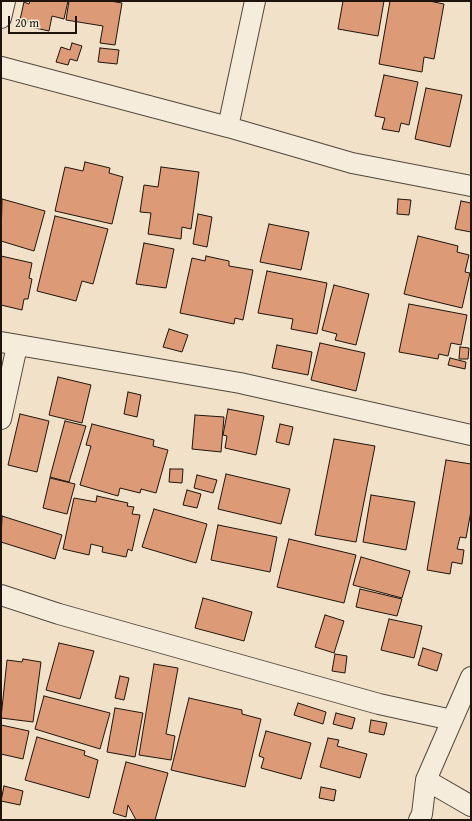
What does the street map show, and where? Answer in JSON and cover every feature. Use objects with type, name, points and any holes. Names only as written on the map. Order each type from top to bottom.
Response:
[{"type":"street","points":[[1,18],[5,1]]},
{"type":"street","points":[[228,127],[254,1]]},
{"type":"street","points":[[1,67],[228,127],[352,163],[471,186]]},
{"type":"street","points":[[1,419],[9,344],[85,355],[240,383],[471,435]]},
{"type":"street","points":[[1,595],[59,614],[379,704],[452,720]]},
{"type":"street","points":[[419,820],[422,814],[426,780],[471,677]]},
{"type":"street","points":[[426,780],[471,806]]},
{"type":"building","points":[[30,1],[68,1],[64,19],[52,16],[49,31],[31,27],[32,23],[20,20],[24,2],[29,4]]},
{"type":"building","points":[[69,1],[110,1],[122,3],[115,45],[100,43],[103,26],[66,20]]},
{"type":"building","points":[[343,1],[384,1],[378,36],[338,29]]},
{"type":"building","points":[[390,1],[429,1],[444,4],[434,59],[424,57],[422,72],[379,64]]},
{"type":"building","points":[[72,43],[82,46],[77,61],[70,59],[68,65],[56,62],[61,47],[70,50]]},
{"type":"building","points":[[100,48],[119,50],[117,64],[98,62]]},
{"type":"building","points":[[384,75],[418,82],[409,125],[401,123],[399,132],[382,129],[385,118],[375,116]]},
{"type":"building","points":[[426,88],[462,95],[450,147],[415,139]]},
{"type":"building","points":[[85,162],[110,168],[109,173],[123,177],[112,224],[55,211],[65,167],[83,171]]},
{"type":"building","points":[[161,167],[199,172],[191,229],[182,227],[181,239],[148,234],[151,213],[140,212],[144,185],[158,187]]},
{"type":"building","points":[[2,199],[45,211],[34,251],[1,241]]},
{"type":"building","points":[[398,199],[411,200],[409,215],[397,214]]},
{"type":"building","points":[[461,201],[471,203],[471,232],[455,229]]},
{"type":"building","points":[[198,214],[212,217],[207,247],[193,244]]},
{"type":"building","points":[[55,216],[108,229],[93,284],[82,281],[76,301],[37,291]]},
{"type":"building","points":[[269,224],[309,232],[301,270],[260,262]]},
{"type":"building","points":[[418,236],[458,246],[457,252],[469,255],[465,272],[470,273],[462,308],[404,294]]},
{"type":"building","points":[[144,243],[174,249],[166,288],[136,284]]},
{"type":"building","points":[[1,256],[32,263],[29,278],[32,279],[28,299],[24,299],[22,310],[1,305]]},
{"type":"building","points":[[206,256],[229,261],[229,266],[253,270],[243,320],[235,318],[234,324],[180,313],[192,258],[205,261]]},
{"type":"building","points":[[267,271],[327,283],[317,334],[291,329],[293,319],[258,313]]},
{"type":"building","points":[[334,285],[369,294],[356,345],[335,340],[337,334],[322,330]]},
{"type":"building","points":[[409,304],[467,315],[461,345],[451,343],[448,356],[439,354],[438,359],[399,352]]},
{"type":"building","points":[[169,329],[188,335],[182,352],[163,347]]},
{"type":"building","points":[[320,343],[365,353],[356,391],[311,380]]},
{"type":"building","points":[[277,345],[312,352],[308,375],[272,368]]},
{"type":"building","points":[[460,347],[469,348],[468,359],[459,359]]},
{"type":"building","points":[[450,358],[466,362],[465,369],[448,365]]},
{"type":"building","points":[[58,377],[91,385],[82,423],[49,415]]},
{"type":"building","points":[[128,392],[141,395],[137,417],[124,414]]},
{"type":"building","points":[[228,409],[264,416],[256,455],[225,448],[227,436],[223,435]]},
{"type":"building","points":[[20,414],[49,421],[37,472],[8,465]]},
{"type":"building","points":[[195,415],[224,417],[221,452],[192,449]]},
{"type":"building","points":[[65,421],[86,426],[69,482],[50,477]]},
{"type":"building","points":[[92,424],[154,440],[153,446],[168,450],[156,493],[141,489],[140,493],[120,488],[118,496],[80,485],[91,446],[86,445]]},
{"type":"building","points":[[280,424],[293,427],[289,445],[276,442]]},
{"type":"building","points":[[334,439],[375,446],[356,542],[315,535]]},
{"type":"building","points":[[446,460],[471,464],[471,511],[466,538],[460,537],[457,549],[464,550],[462,564],[452,562],[450,574],[427,570]]},
{"type":"building","points":[[170,469],[183,469],[182,483],[169,482]]},
{"type":"building","points":[[226,474],[290,489],[281,524],[218,509]]},
{"type":"building","points":[[197,475],[217,480],[213,493],[194,488]]},
{"type":"building","points":[[50,478],[75,484],[67,514],[43,508]]},
{"type":"building","points":[[187,490],[201,494],[197,508],[183,505]]},
{"type":"building","points":[[371,495],[415,502],[406,550],[363,542]]},
{"type":"building","points":[[97,496],[128,503],[127,506],[134,507],[132,514],[140,515],[132,551],[128,549],[126,557],[102,552],[103,547],[91,544],[89,555],[63,549],[74,498],[96,502]]},
{"type":"building","points":[[154,509],[207,524],[196,563],[142,547]]},
{"type":"building","points":[[2,516],[62,535],[55,559],[1,542]]},
{"type":"building","points":[[218,525],[277,537],[270,572],[211,560]]},
{"type":"building","points":[[289,539],[356,555],[344,603],[277,587]]},
{"type":"building","points":[[361,557],[410,571],[402,598],[353,585]]},
{"type":"building","points":[[360,589],[402,599],[397,616],[356,607]]},
{"type":"building","points":[[203,598],[252,612],[244,641],[195,628]]},
{"type":"building","points":[[325,615],[344,621],[334,653],[315,647]]},
{"type":"building","points":[[389,619],[422,626],[414,658],[381,650]]},
{"type":"building","points":[[59,643],[94,651],[80,699],[46,690]]},
{"type":"building","points":[[423,648],[442,654],[437,671],[418,665]]},
{"type":"building","points":[[335,654],[347,656],[345,673],[332,671]]},
{"type":"building","points":[[23,659],[41,662],[33,722],[1,718],[7,660],[22,662]]},
{"type":"building","points":[[154,664],[178,668],[166,734],[175,736],[171,760],[139,755]]},
{"type":"building","points":[[120,676],[129,678],[124,700],[115,698]]},
{"type":"building","points":[[44,696],[110,713],[100,749],[35,729]]},
{"type":"building","points":[[189,698],[242,710],[242,714],[261,719],[245,787],[171,770]]},
{"type":"building","points":[[298,703],[326,712],[323,724],[294,715]]},
{"type":"building","points":[[115,708],[143,713],[135,757],[107,752]]},
{"type":"building","points":[[336,713],[355,718],[352,729],[333,724]]},
{"type":"building","points":[[371,720],[387,723],[384,735],[369,732]]},
{"type":"building","points":[[1,725],[29,731],[23,759],[1,754]]},
{"type":"building","points":[[266,731],[311,743],[301,779],[261,768],[264,758],[259,756]]},
{"type":"building","points":[[37,737],[85,751],[84,755],[98,760],[89,798],[25,780]]},
{"type":"building","points":[[328,738],[339,740],[337,746],[367,754],[360,778],[320,767]]},
{"type":"building","points":[[126,762],[168,773],[155,820],[136,820],[128,805],[126,817],[113,813]]},
{"type":"building","points":[[4,786],[23,791],[20,805],[1,801]]},
{"type":"building","points":[[321,787],[336,790],[334,801],[319,798]]}]
